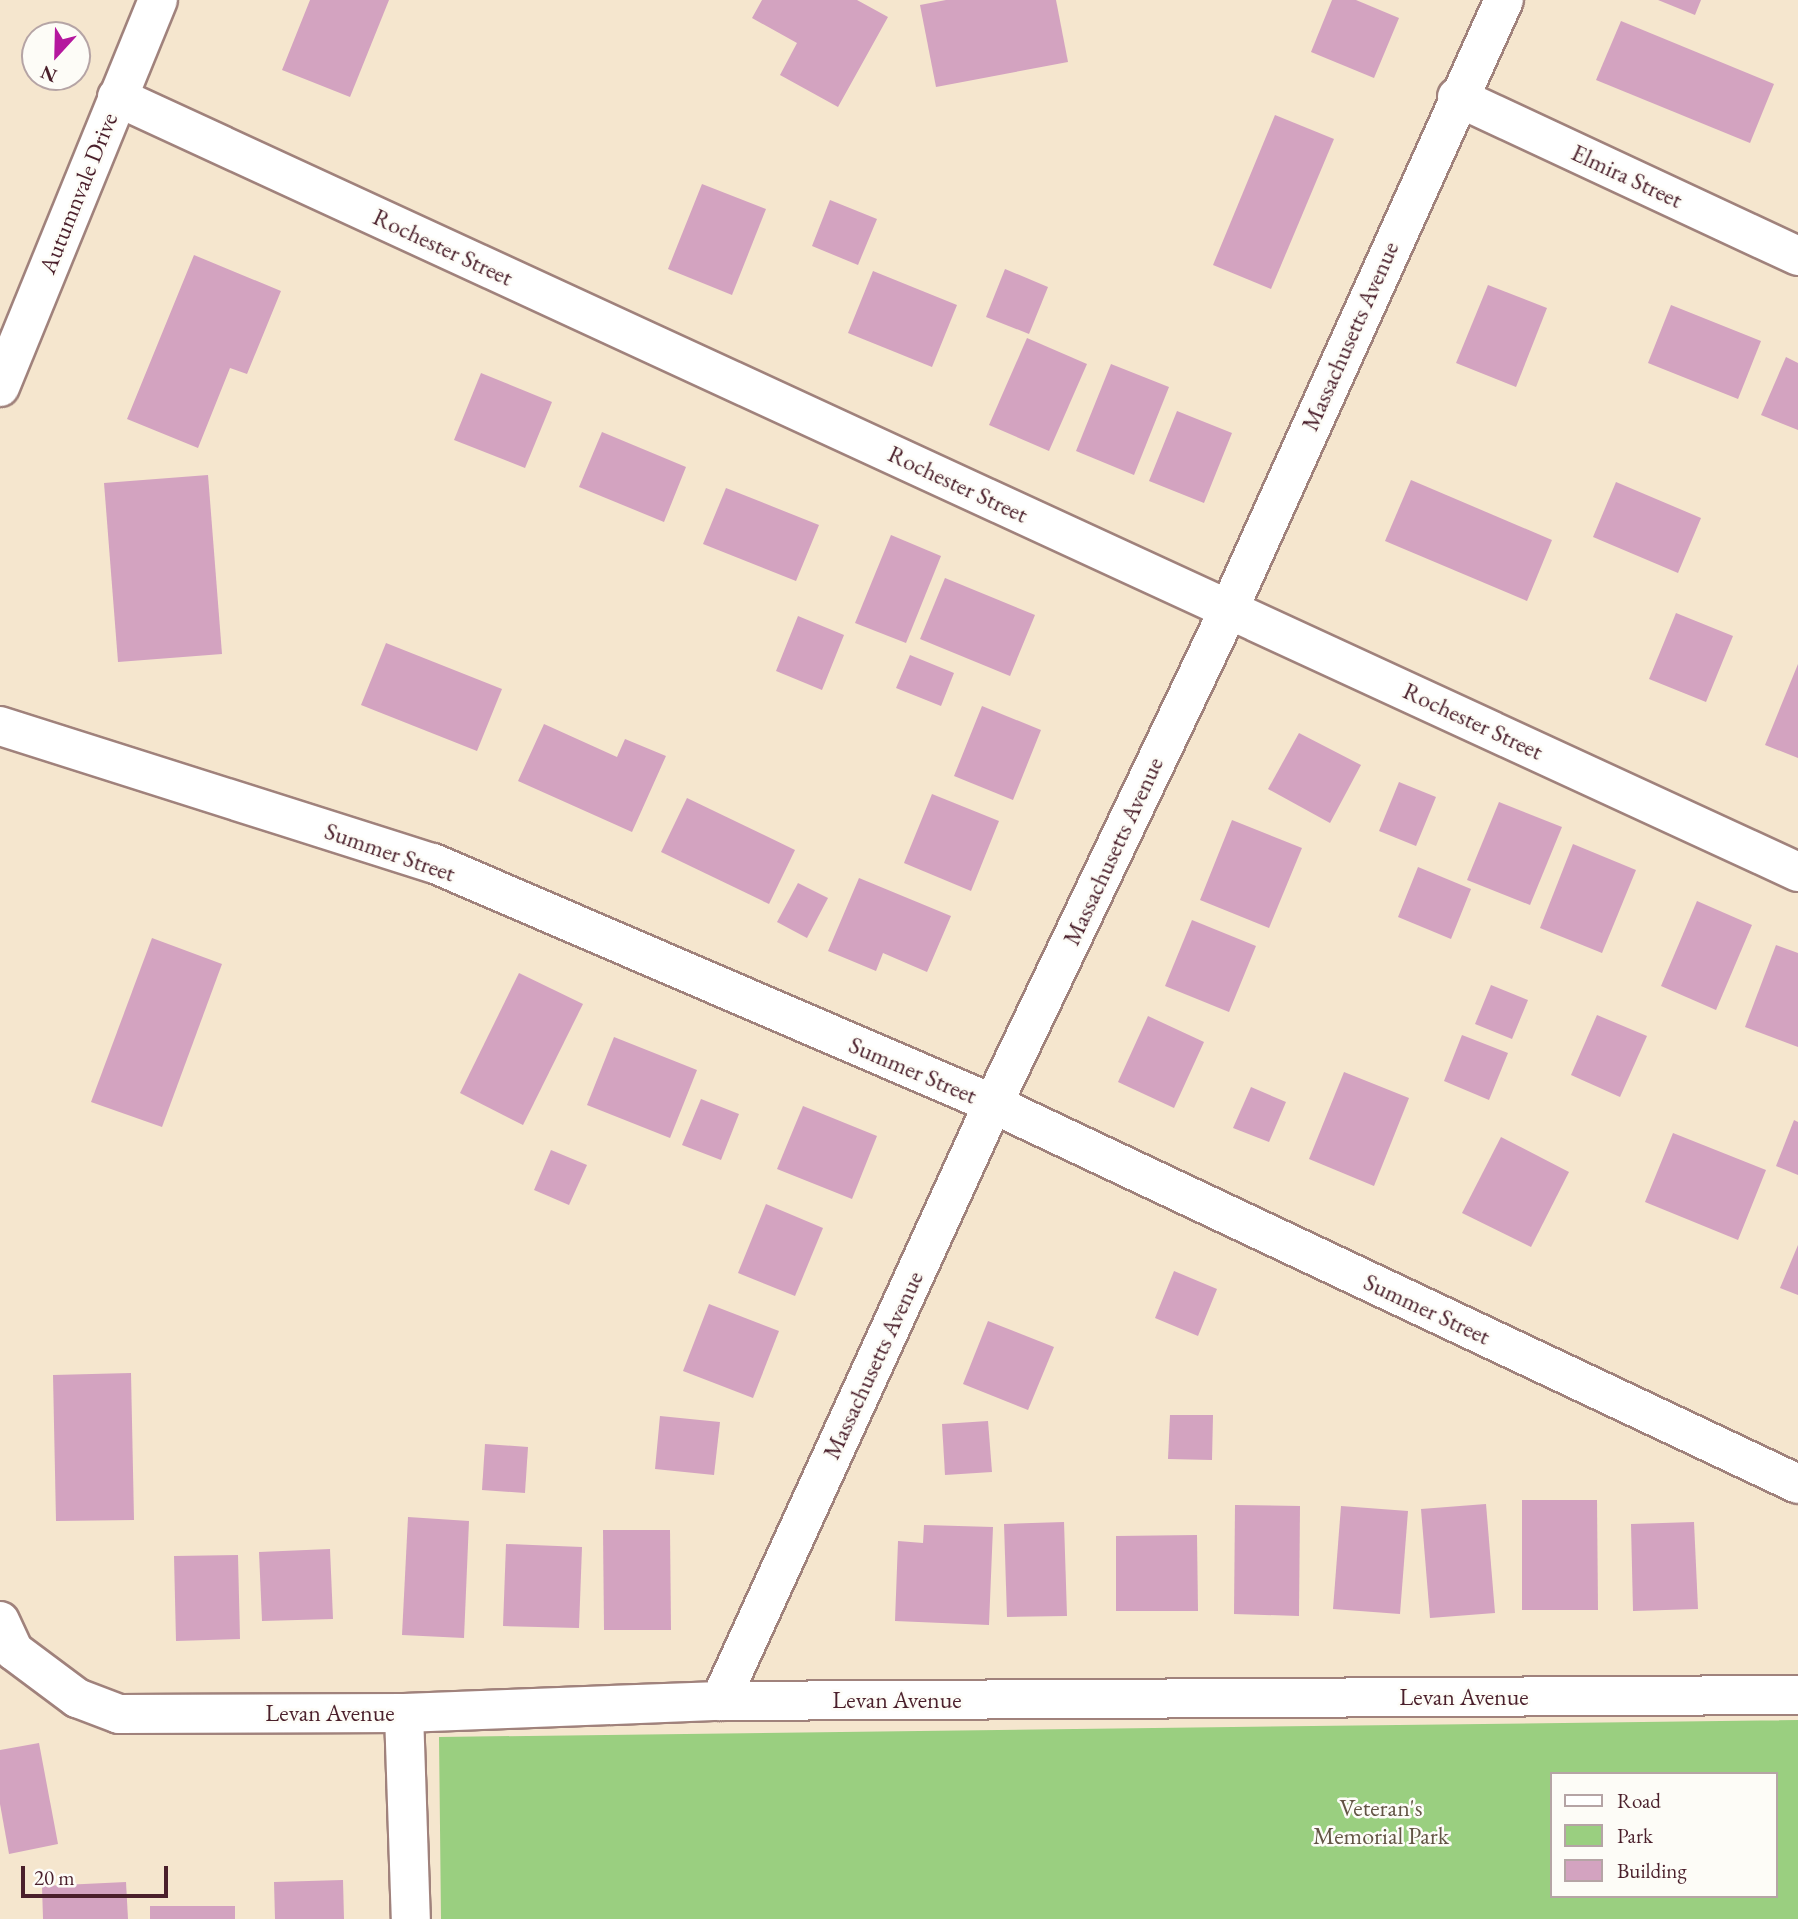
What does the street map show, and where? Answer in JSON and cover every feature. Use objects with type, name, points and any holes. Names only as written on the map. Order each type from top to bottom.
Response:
[{"type":"street","name":"Autumnvale Drive","points":[[0,387],[159,0]]},
{"type":"street","name":"Massachusetts Avenue","points":[[720,1701],[993,1104],[1229,609],[1457,97],[1504,0]]},
{"type":"street","name":"Rochester Street","points":[[117,97],[1798,872]]},
{"type":"street","name":"Elmira Street","points":[[1457,97],[1798,256]]},
{"type":"street","name":"Summer Street","points":[[0,726],[433,863],[993,1104],[1798,1484]]},
{"type":"street","name":"Levan Avenue","points":[[7,1636],[77,1698],[119,1714],[404,1713],[720,1701],[1798,1695]]},
{"type":"street","points":[[404,1713],[411,1919]]},
{"type":"green space","name":"Veteran's Memorial Park","points":[[1798,1720],[1798,1919],[441,1919],[439,1737]]},
{"type":"building","points":[[310,0],[389,0],[350,97],[282,70]]},
{"type":"building","points":[[762,0],[857,0],[888,17],[838,107],[780,75],[797,43],[752,18]]},
{"type":"building","points":[[946,0],[1056,0],[1068,62],[936,87],[920,5]]},
{"type":"building","points":[[1332,0],[1356,0],[1399,18],[1374,78],[1311,52]]},
{"type":"building","points":[[1658,0],[1701,0],[1695,15]]},
{"type":"building","points":[[1621,21],[1774,84],[1750,143],[1596,80]]},
{"type":"building","points":[[1275,115],[1334,139],[1271,289],[1213,265]]},
{"type":"building","points":[[702,184],[766,209],[732,295],[668,269]]},
{"type":"building","points":[[830,200],[877,219],[858,265],[812,246]]},
{"type":"building","points":[[194,255],[281,291],[247,374],[230,368],[198,448],[127,419]]},
{"type":"building","points":[[1005,269],[1048,287],[1029,334],[986,317]]},
{"type":"building","points":[[873,271],[957,305],[932,367],[848,333]]},
{"type":"building","points":[[1488,285],[1547,308],[1516,387],[1456,363]]},
{"type":"building","points":[[1671,305],[1761,341],[1738,399],[1648,363]]},
{"type":"building","points":[[1027,338],[1087,364],[1049,451],[989,425]]},
{"type":"building","points":[[1786,357],[1798,363],[1798,430],[1761,415]]},
{"type":"building","points":[[1111,364],[1169,387],[1134,475],[1076,451]]},
{"type":"building","points":[[481,373],[552,402],[525,468],[454,440]]},
{"type":"building","points":[[1177,411],[1232,433],[1204,503],[1149,481]]},
{"type":"building","points":[[602,432],[686,467],[664,522],[579,487]]},
{"type":"building","points":[[208,475],[222,654],[118,662],[104,483]]},
{"type":"building","points":[[1411,480],[1552,540],[1527,601],[1385,541]]},
{"type":"building","points":[[1616,482],[1701,518],[1678,573],[1593,537]]},
{"type":"building","points":[[726,488],[819,525],[796,581],[703,544]]},
{"type":"building","points":[[891,535],[941,556],[906,643],[855,623]]},
{"type":"building","points":[[945,578],[1035,615],[1010,676],[920,639]]},
{"type":"building","points":[[1676,613],[1733,636],[1706,702],[1649,679]]},
{"type":"building","points":[[798,616],[844,635],[822,690],[776,671]]},
{"type":"building","points":[[386,643],[502,689],[477,751],[361,705]]},
{"type":"building","points":[[910,655],[954,673],[941,706],[896,688]]},
{"type":"building","points":[[1798,664],[1798,758],[1765,745]]},
{"type":"building","points":[[982,706],[1041,730],[1013,800],[954,776]]},
{"type":"building","points":[[544,724],[617,757],[625,739],[666,756],[632,832],[518,781]]},
{"type":"building","points":[[1299,733],[1361,765],[1330,823],[1268,789]]},
{"type":"building","points":[[1399,782],[1436,797],[1416,846],[1379,831]]},
{"type":"building","points":[[932,794],[999,821],[971,891],[904,863]]},
{"type":"building","points":[[687,798],[795,850],[769,904],[661,852]]},
{"type":"building","points":[[1499,802],[1562,827],[1530,905],[1467,880]]},
{"type":"building","points":[[1232,820],[1302,848],[1269,928],[1200,900]]},
{"type":"building","points":[[1573,844],[1636,870],[1602,953],[1540,928]]},
{"type":"building","points":[[1418,867],[1471,889],[1451,939],[1398,917]]},
{"type":"building","points":[[859,878],[951,916],[927,972],[883,953],[876,971],[828,951]]},
{"type":"building","points":[[798,883],[828,898],[807,938],[777,922]]},
{"type":"building","points":[[1697,901],[1752,925],[1716,1010],[1661,986]]},
{"type":"building","points":[[1192,920],[1256,946],[1229,1012],[1165,986]]},
{"type":"building","points":[[152,938],[222,964],[162,1127],[91,1102]]},
{"type":"building","points":[[1776,945],[1798,953],[1798,1047],[1745,1027]]},
{"type":"building","points":[[519,973],[583,1004],[523,1125],[460,1093]]},
{"type":"building","points":[[1491,985],[1528,1000],[1512,1039],[1475,1024]]},
{"type":"building","points":[[1597,1015],[1647,1036],[1620,1097],[1571,1075]]},
{"type":"building","points":[[1148,1016],[1204,1042],[1174,1108],[1118,1082]]},
{"type":"building","points":[[1462,1035],[1508,1053],[1489,1100],[1444,1081]]},
{"type":"building","points":[[614,1037],[697,1070],[670,1138],[587,1105]]},
{"type":"building","points":[[1344,1072],[1409,1098],[1374,1186],[1309,1159]]},
{"type":"building","points":[[1251,1087],[1286,1102],[1269,1142],[1233,1128]]},
{"type":"building","points":[[701,1099],[739,1114],[721,1160],[682,1145]]},
{"type":"building","points":[[803,1106],[877,1136],[852,1199],[777,1169]]},
{"type":"building","points":[[1794,1120],[1798,1122],[1798,1175],[1776,1166]]},
{"type":"building","points":[[1673,1133],[1766,1170],[1738,1240],[1645,1202]]},
{"type":"building","points":[[1501,1137],[1569,1172],[1531,1247],[1462,1213]]},
{"type":"building","points":[[551,1150],[587,1165],[569,1205],[534,1190]]},
{"type":"building","points":[[766,1204],[823,1228],[795,1296],[738,1273]]},
{"type":"building","points":[[1798,1245],[1798,1295],[1780,1288]]},
{"type":"building","points":[[1174,1271],[1217,1289],[1198,1336],[1155,1318]]},
{"type":"building","points":[[709,1304],[779,1331],[753,1398],[683,1371]]},
{"type":"building","points":[[988,1321],[1054,1347],[1028,1410],[963,1384]]},
{"type":"building","points":[[131,1373],[134,1520],[56,1521],[53,1375]]},
{"type":"building","points":[[1170,1415],[1213,1415],[1212,1460],[1168,1459]]},
{"type":"building","points":[[660,1416],[720,1422],[714,1475],[655,1469]]},
{"type":"building","points":[[988,1421],[992,1472],[945,1475],[942,1424]]},
{"type":"building","points":[[485,1444],[528,1447],[525,1493],[482,1490]]},
{"type":"building","points":[[1522,1500],[1597,1500],[1598,1610],[1522,1610]]},
{"type":"building","points":[[1486,1504],[1495,1613],[1430,1618],[1421,1509]]},
{"type":"building","points":[[1235,1505],[1300,1506],[1299,1616],[1234,1614]]},
{"type":"building","points":[[1341,1506],[1408,1511],[1400,1614],[1333,1609]]},
{"type":"building","points":[[408,1517],[469,1521],[464,1638],[402,1635]]},
{"type":"building","points":[[1064,1522],[1067,1616],[1007,1617],[1004,1524]]},
{"type":"building","points":[[1694,1522],[1698,1609],[1633,1611],[1631,1524]]},
{"type":"building","points":[[924,1525],[993,1527],[989,1625],[895,1621],[898,1541],[923,1543]]},
{"type":"building","points":[[603,1530],[670,1530],[671,1630],[604,1630]]},
{"type":"building","points":[[1197,1535],[1198,1611],[1116,1611],[1116,1536]]},
{"type":"building","points":[[506,1544],[582,1547],[579,1628],[503,1626]]},
{"type":"building","points":[[330,1549],[333,1619],[262,1621],[259,1552]]},
{"type":"building","points":[[238,1555],[240,1639],[176,1641],[174,1556]]},
{"type":"building","points":[[39,1743],[58,1844],[9,1854],[0,1804],[0,1750]]},
{"type":"building","points":[[343,1880],[344,1919],[275,1919],[274,1882]]},
{"type":"building","points":[[126,1882],[128,1919],[43,1919],[42,1886]]},
{"type":"building","points":[[150,1906],[235,1906],[235,1919],[150,1919]]}]
